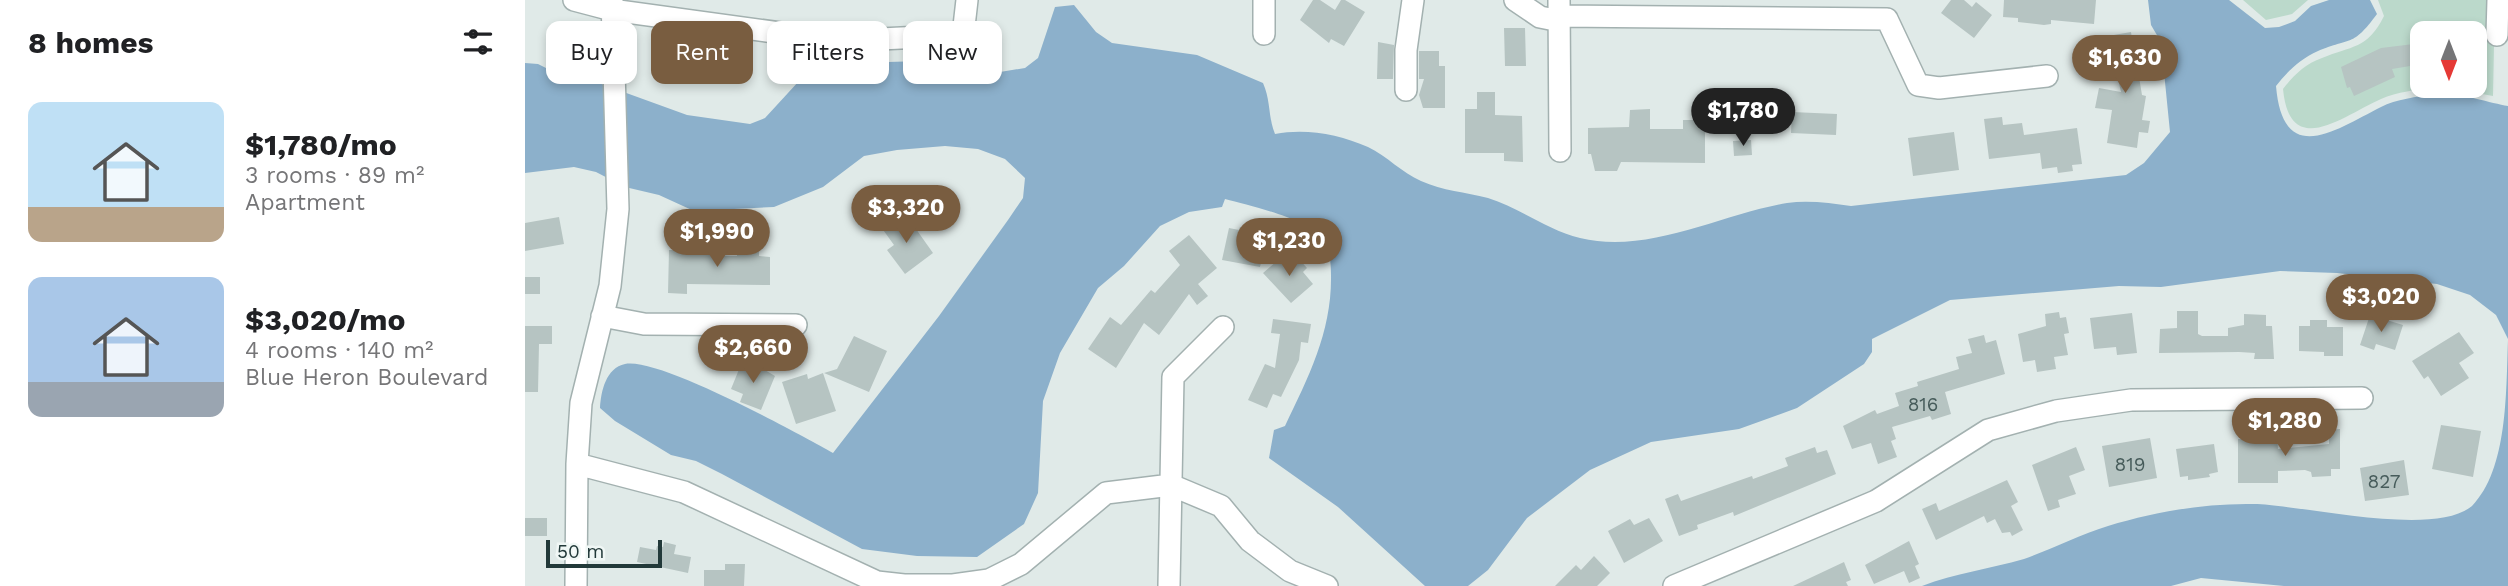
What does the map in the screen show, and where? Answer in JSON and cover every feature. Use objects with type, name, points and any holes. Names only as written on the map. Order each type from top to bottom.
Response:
[{"type":"street","points":[[574,0],[839,41],[963,34],[967,0]]},
{"type":"street","points":[[1264,0],[1264,34]]},
{"type":"street","points":[[1406,90],[1406,50],[1413,0]]},
{"type":"street","points":[[1514,0],[1540,17],[1559,12],[1888,9],[1918,85],[1939,88],[2047,76]]},
{"type":"street","points":[[2497,35],[2498,0]]},
{"type":"street","points":[[576,586],[577,464],[581,402],[610,286],[618,209],[612,5]]},
{"type":"street","points":[[1559,12],[1560,151]]},
{"type":"street","points":[[603,316],[644,324],[796,325]]},
{"type":"street","points":[[1169,586],[1173,377],[1223,327]]},
{"type":"street","points":[[1683,584],[1876,501],[1988,430],[2056,411],[2131,400],[2362,398]]},
{"type":"street","points":[[577,464],[684,492],[877,584],[941,585],[989,580],[1021,564],[1106,493],[1171,485],[1221,506],[1250,541],[1290,571],[1327,586]]},
{"type":"green space","points":[[2243,0],[2308,0],[2292,14],[2266,20]]},
{"type":"green space","points":[[2378,0],[2490,0],[2489,43],[2494,44],[2493,96],[2487,95],[2487,21],[2410,21],[2410,91],[2387,97],[2321,127],[2307,128],[2296,123],[2288,111],[2283,89],[2310,63],[2365,41],[2384,16]]},
{"type":"water","points":[[2148,0],[2229,0],[2265,28],[2279,27],[2295,21],[2311,6],[2329,0],[2370,0],[2377,14],[2362,32],[2351,40],[2306,58],[2290,70],[2276,86],[2281,112],[2289,127],[2301,135],[2315,136],[2330,132],[2387,104],[2412,98],[2473,98],[2508,106],[2508,339],[2496,315],[2470,295],[2437,284],[2337,273],[2280,271],[2161,287],[2119,286],[1950,300],[1872,339],[1872,352],[1864,364],[1797,408],[1739,429],[1651,442],[1590,470],[1527,518],[1488,570],[1468,586],[1425,586],[1338,507],[1269,458],[1274,430],[1285,426],[1317,353],[1328,315],[1330,296],[1330,261],[1325,242],[1315,232],[1291,219],[1225,199],[1222,207],[1189,212],[1160,226],[1124,266],[1098,288],[1060,353],[1043,401],[1038,493],[1024,524],[977,557],[917,556],[862,549],[696,461],[671,455],[615,421],[600,408],[603,388],[613,370],[625,364],[642,365],[667,372],[728,398],[833,453],[939,316],[1008,220],[1023,198],[1025,178],[1005,159],[978,149],[945,146],[897,150],[864,156],[823,187],[774,207],[694,211],[659,195],[625,187],[596,172],[574,167],[525,173],[525,63],[546,68],[546,84],[602,84],[687,115],[750,124],[765,118],[796,84],[889,84],[889,62],[903,62],[903,84],[1002,84],[1002,72],[1025,68],[1038,58],[1055,7],[1074,5],[1096,32],[1112,43],[1197,55],[1263,83],[1275,134],[1310,132],[1345,139],[1368,147],[1421,181],[1500,202],[1568,234],[1606,242],[1632,241],[1684,231],[1787,203],[1811,202],[1851,206],[2126,175],[2144,163],[2170,132],[2161,42],[2151,25]]},
{"type":"water","points":[[2508,340],[2508,586],[2284,586],[2201,578],[2171,586],[1922,586],[2024,559],[2125,521],[2198,507],[2254,504],[2399,520],[2454,515],[2472,506],[2493,472],[2503,429]]},
{"type":"building","points":[[1313,0],[1320,0],[1335,10],[1341,0],[1345,0],[1365,12],[1344,46],[1331,39],[1329,43],[1300,20]]},
{"type":"building","points":[[1951,0],[1964,0],[1972,7],[1976,2],[1992,15],[1974,38],[1941,13]]},
{"type":"building","points":[[2004,0],[2096,0],[2094,24],[2051,20],[2051,24],[2044,25],[2018,22],[2018,18],[2003,17]]},
{"type":"building","points":[[1504,28],[1525,28],[1526,66],[1505,66]]},
{"type":"building","points":[[2131,32],[2135,58],[2143,56],[2145,70],[2138,71],[2142,95],[2146,96],[2142,120],[2150,121],[2148,133],[2139,132],[2137,148],[2107,143],[2112,110],[2095,108],[2099,88],[2121,92],[2108,36]]},
{"type":"building","points":[[1378,42],[1394,45],[1393,79],[1377,79]]},
{"type":"building","points":[[2410,44],[2410,66],[2392,69],[2395,77],[2354,96],[2350,87],[2347,88],[2341,67],[2381,48]]},
{"type":"building","points":[[1419,51],[1439,51],[1439,66],[1445,66],[1445,108],[1423,108],[1419,95],[1424,79],[1419,79]]},
{"type":"building","points":[[1477,92],[1495,92],[1495,115],[1522,116],[1523,162],[1504,161],[1504,153],[1465,153],[1465,109],[1477,109]]},
{"type":"building","points":[[1650,109],[1650,129],[1683,129],[1683,120],[1705,120],[1705,163],[1621,162],[1617,171],[1595,171],[1591,154],[1588,154],[1588,128],[1629,127],[1630,110]]},
{"type":"building","points":[[1792,112],[1837,114],[1836,135],[1791,133]]},
{"type":"building","points":[[2002,117],[2003,125],[2022,123],[2024,135],[2077,128],[2082,164],[2072,165],[2073,171],[2058,173],[2057,167],[2042,169],[2040,153],[1989,159],[1984,119]]},
{"type":"building","points":[[1954,132],[1959,170],[1913,176],[1908,138]]},
{"type":"building","points":[[1751,140],[1752,155],[1734,156],[1733,141]]},
{"type":"building","points":[[898,215],[911,233],[916,229],[933,253],[905,274],[887,250],[894,245],[881,227]]},
{"type":"building","points":[[559,217],[564,244],[525,251],[525,223]]},
{"type":"building","points":[[1240,227],[1268,233],[1260,267],[1222,260],[1229,228],[1239,230]]},
{"type":"building","points":[[1189,235],[1217,268],[1198,284],[1208,296],[1197,305],[1189,294],[1159,335],[1144,323],[1116,368],[1088,349],[1110,317],[1121,325],[1151,290],[1155,293],[1180,265],[1169,251]]},
{"type":"building","points":[[737,248],[759,248],[759,256],[770,257],[770,285],[687,284],[687,294],[668,293],[669,250],[713,250],[713,256],[737,256]]},
{"type":"building","points":[[1285,254],[1293,263],[1298,258],[1307,268],[1303,272],[1313,284],[1291,303],[1263,273]]},
{"type":"building","points":[[525,277],[540,277],[540,294],[525,294]]},
{"type":"building","points":[[2177,311],[2198,311],[2198,334],[2202,336],[2228,336],[2228,328],[2244,325],[2244,314],[2266,315],[2266,326],[2272,326],[2274,359],[2254,359],[2255,353],[2239,352],[2159,353],[2160,329],[2177,328]]},
{"type":"building","points":[[2059,312],[2060,318],[2066,317],[2069,333],[2064,334],[2068,355],[2054,357],[2056,369],[2037,372],[2035,360],[2023,362],[2018,334],[2046,326],[2045,314]]},
{"type":"building","points":[[2132,313],[2137,353],[2117,355],[2116,347],[2094,349],[2090,318]]},
{"type":"building","points":[[2370,315],[2403,325],[2395,350],[2376,344],[2374,350],[2360,345]]},
{"type":"building","points":[[1273,319],[1311,324],[1308,343],[1301,342],[1299,360],[1281,397],[1273,394],[1267,408],[1248,400],[1265,364],[1275,368],[1280,334],[1271,333]]},
{"type":"building","points":[[2310,320],[2327,320],[2327,327],[2343,327],[2343,356],[2324,356],[2324,352],[2299,351],[2299,326],[2310,326]]},
{"type":"building","points":[[525,326],[552,326],[552,344],[539,344],[538,392],[525,392]]},
{"type":"building","points":[[2459,332],[2474,353],[2459,363],[2469,378],[2441,396],[2428,376],[2424,379],[2412,361]]},
{"type":"building","points":[[1984,335],[1986,343],[1996,340],[2005,374],[1945,392],[1951,414],[1932,420],[1930,416],[1892,427],[1896,439],[1891,441],[1897,457],[1878,464],[1871,443],[1852,449],[1843,426],[1875,410],[1877,414],[1899,406],[1895,393],[1918,386],[1917,382],[1959,369],[1956,357],[1972,353],[1968,339]]},
{"type":"building","points":[[854,336],[887,351],[869,392],[824,373],[837,369]]},
{"type":"building","points":[[742,362],[755,364],[775,376],[761,410],[740,402],[743,394],[731,389]]},
{"type":"building","points":[[823,373],[836,411],[796,424],[782,382],[807,374],[808,379]]},
{"type":"building","points":[[2263,425],[2276,425],[2278,449],[2329,444],[2329,430],[2340,429],[2340,469],[2331,469],[2331,476],[2312,477],[2311,472],[2305,470],[2278,471],[2278,483],[2238,483],[2238,439],[2263,439]]},
{"type":"building","points":[[2441,425],[2481,431],[2473,477],[2432,469]]},
{"type":"building","points":[[2150,438],[2157,478],[2109,487],[2102,446]]},
{"type":"building","points":[[2214,444],[2218,472],[2209,474],[2210,477],[2188,480],[2188,476],[2180,477],[2176,449]]},
{"type":"building","points":[[1815,447],[1817,453],[1827,450],[1836,474],[1734,516],[1733,512],[1697,525],[1698,529],[1679,536],[1665,499],[1678,494],[1681,501],[1752,476],[1753,479],[1788,466],[1785,458]]},
{"type":"building","points":[[2076,447],[2085,470],[2069,476],[2076,494],[2058,500],[2060,507],[2048,511],[2032,465]]},
{"type":"building","points":[[2404,460],[2409,495],[2365,501],[2360,468]]},
{"type":"building","points":[[2007,480],[2018,502],[2011,506],[2023,530],[2012,536],[2010,532],[2002,533],[1995,519],[1987,523],[1984,516],[1936,540],[1922,509],[1936,503],[1939,511]]},
{"type":"building","points":[[525,518],[547,518],[547,536],[525,536]]},
{"type":"building","points":[[1649,518],[1663,541],[1624,563],[1608,531],[1630,519],[1634,525]]},
{"type":"building","points":[[1909,541],[1919,564],[1915,566],[1920,578],[1909,583],[1904,571],[1874,584],[1865,565]]},
{"type":"building","points":[[664,542],[676,545],[674,554],[691,557],[688,573],[637,562],[640,547],[656,550],[657,546],[663,547]]},
{"type":"building","points":[[1594,556],[1610,573],[1597,586],[1555,586],[1576,565],[1581,570]]},
{"type":"building","points":[[1844,562],[1851,580],[1846,582],[1848,586],[1793,586]]},
{"type":"building","points":[[725,564],[745,564],[744,586],[704,586],[704,570],[725,570]]}]
